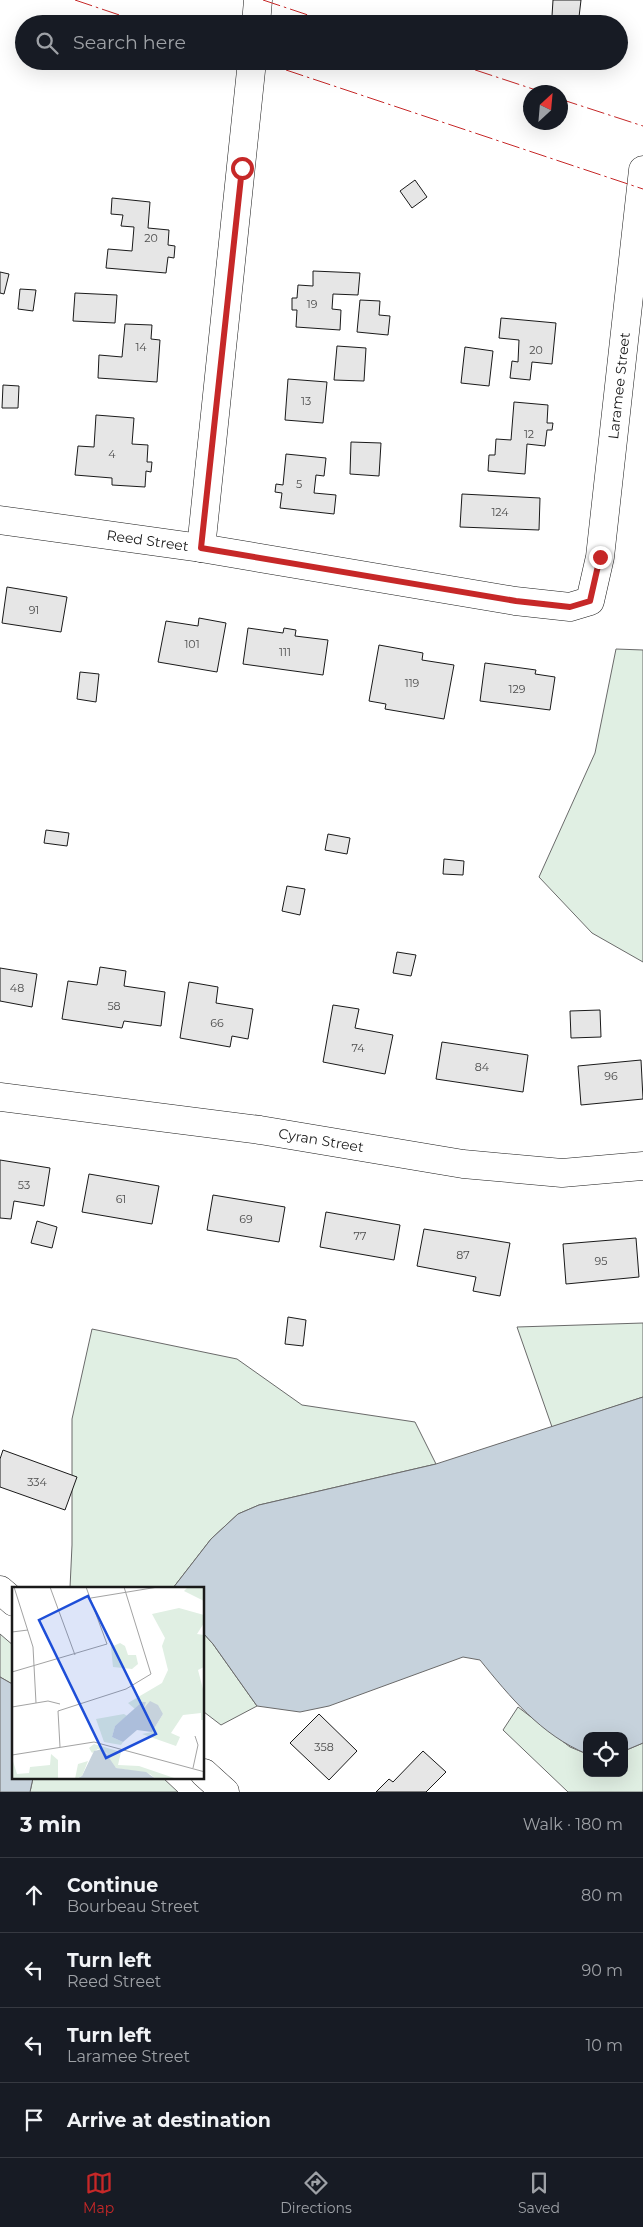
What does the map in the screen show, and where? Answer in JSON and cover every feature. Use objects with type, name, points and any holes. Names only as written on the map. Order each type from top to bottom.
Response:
[{"type":"street","points":[[257,15],[258,0]]},
{"type":"street","points":[[201,548],[251,70]]},
{"type":"street","name":"Laramee Street","points":[[590,601],[600,557],[643,170]]},
{"type":"street","name":"Reed Street","points":[[0,520],[201,548],[516,601],[570,607],[590,601]]},
{"type":"street","name":"Cyran Street","points":[[0,1096],[260,1130],[463,1164],[562,1173],[643,1166]]},
{"type":"street","points":[[0,1590],[12,1600]]},
{"type":"street","points":[[205,1773],[226,1792]]},
{"type":"green space","points":[[616,649],[643,650],[643,962],[592,933],[539,877],[595,753]]},
{"type":"green space","points":[[643,1323],[643,1397],[552,1427],[517,1327]]},
{"type":"green space","points":[[92,1329],[237,1359],[302,1405],[415,1422],[436,1464],[259,1505],[238,1514],[211,1539],[174,1587],[70,1587],[72,1419]]},
{"type":"green space","points":[[0,1634],[12,1644],[12,1684],[0,1677]]},
{"type":"green space","points":[[205,1635],[257,1706],[221,1725],[205,1713]]},
{"type":"green space","points":[[518,1707],[570,1747],[583,1752],[583,1777],[628,1777],[628,1749],[643,1743],[643,1792],[568,1792],[503,1730]]},
{"type":"green space","points":[[33,1780],[165,1780],[178,1792],[30,1792]]},
{"type":"shaded area","points":[[643,1397],[643,1743],[628,1749],[628,1732],[583,1732],[583,1752],[570,1746],[541,1726],[528,1714],[480,1660],[463,1657],[329,1706],[300,1712],[257,1706],[205,1635],[205,1587],[174,1587],[211,1539],[238,1514],[259,1505],[436,1464]]},
{"type":"shaded area","points":[[0,1677],[12,1684],[12,1780],[33,1780],[30,1792],[0,1792]]},
{"type":"building","points":[[553,0],[581,0],[579,15],[552,15]]},
{"type":"building","points":[[415,180],[427,197],[412,208],[400,191]]},
{"type":"building","points":[[112,198],[150,202],[148,228],[169,230],[168,245],[175,246],[174,258],[168,257],[166,273],[106,268],[108,249],[132,251],[134,227],[121,226],[123,215],[111,214]]},
{"type":"building","points":[[313,271],[360,273],[358,295],[333,294],[332,309],[341,310],[340,330],[296,327],[297,310],[292,310],[292,298],[297,298],[298,285],[313,286]]},
{"type":"building","points":[[0,272],[9,274],[4,294],[0,293]]},
{"type":"building","points":[[20,289],[36,290],[33,311],[18,309]]},
{"type":"building","points":[[75,293],[117,295],[115,323],[73,321]]},
{"type":"building","points":[[360,300],[380,301],[379,315],[390,316],[388,335],[357,332]]},
{"type":"building","points":[[501,318],[556,323],[552,364],[532,362],[530,380],[510,378],[512,361],[518,362],[519,340],[499,338]]},
{"type":"building","points":[[125,324],[152,325],[151,339],[160,340],[157,382],[98,378],[99,355],[122,357]]},
{"type":"building","points":[[337,346],[366,348],[364,381],[334,380]]},
{"type":"building","points":[[465,347],[493,351],[489,386],[461,383]]},
{"type":"building","points":[[288,379],[327,382],[323,423],[285,420]]},
{"type":"building","points":[[3,385],[19,386],[18,408],[2,408]]},
{"type":"building","points":[[514,402],[548,405],[547,423],[553,423],[552,430],[547,430],[545,446],[527,444],[525,474],[488,471],[489,455],[495,455],[496,439],[511,440]]},
{"type":"building","points":[[96,415],[134,418],[132,444],[148,445],[147,462],[152,462],[151,472],[146,471],[145,487],[112,485],[112,478],[75,475],[78,446],[94,447]]},
{"type":"building","points":[[351,442],[381,443],[379,476],[350,474]]},
{"type":"building","points":[[286,454],[326,458],[324,476],[316,475],[314,493],[336,495],[334,514],[280,508],[282,493],[275,492],[276,484],[283,485]]},
{"type":"building","points":[[462,494],[540,498],[539,530],[460,527]]},
{"type":"building","points":[[7,587],[67,597],[61,632],[2,623]]},
{"type":"building","points":[[199,618],[226,623],[217,672],[158,662],[166,621],[198,626]]},
{"type":"building","points":[[248,628],[283,633],[284,628],[296,630],[295,636],[328,640],[323,675],[243,664]]},
{"type":"building","points":[[379,645],[423,653],[422,660],[454,665],[444,719],[385,709],[386,704],[369,701]]},
{"type":"building","points":[[485,663],[536,670],[535,674],[555,677],[550,710],[480,701]]},
{"type":"building","points":[[80,672],[99,674],[96,702],[77,699]]},
{"type":"building","points":[[46,830],[69,833],[67,846],[44,843]]},
{"type":"building","points":[[328,834],[350,838],[347,854],[325,850]]},
{"type":"building","points":[[444,859],[464,861],[463,875],[443,874]]},
{"type":"building","points":[[287,886],[305,889],[300,915],[282,911]]},
{"type":"building","points":[[397,952],[416,955],[411,976],[393,973]]},
{"type":"building","points":[[100,967],[126,971],[124,986],[165,992],[161,1026],[124,1021],[122,1028],[62,1019],[68,981],[97,985]]},
{"type":"building","points":[[0,968],[37,974],[32,1007],[0,1001]]},
{"type":"building","points":[[189,982],[218,987],[216,1003],[253,1009],[248,1039],[232,1036],[230,1047],[180,1038]]},
{"type":"building","points":[[333,1005],[359,1009],[355,1028],[393,1035],[385,1074],[323,1062]]},
{"type":"building","points":[[600,1010],[601,1037],[571,1038],[570,1011]]},
{"type":"building","points":[[442,1042],[528,1055],[523,1092],[436,1079]]},
{"type":"building","points":[[641,1060],[643,1099],[581,1105],[578,1066]]},
{"type":"building","points":[[0,1160],[50,1168],[44,1206],[14,1201],[11,1219],[0,1218]]},
{"type":"building","points":[[89,1174],[159,1186],[152,1224],[82,1212]]},
{"type":"building","points":[[213,1195],[285,1207],[279,1242],[207,1230]]},
{"type":"building","points":[[326,1212],[400,1225],[394,1260],[320,1247]]},
{"type":"building","points":[[37,1221],[57,1227],[52,1248],[31,1243]]},
{"type":"building","points":[[424,1229],[510,1243],[500,1296],[473,1291],[476,1277],[417,1266]]},
{"type":"building","points":[[636,1238],[639,1277],[566,1284],[563,1244]]},
{"type":"building","points":[[288,1317],[306,1320],[303,1346],[285,1344]]},
{"type":"building","points":[[3,1450],[77,1477],[65,1510],[0,1487],[0,1459]]},
{"type":"building","points":[[319,1714],[357,1751],[329,1780],[290,1743]]},
{"type":"building","points":[[423,1751],[446,1772],[426,1792],[376,1792],[389,1779],[393,1782]]},
{"type":"power","points":[[75,0],[119,15]]},
{"type":"power","points":[[263,0],[308,15]]},
{"type":"power","points":[[286,70],[643,189]]},
{"type":"power","points":[[475,70],[523,86]]},
{"type":"power","points":[[568,102],[643,126]]},
{"type":"route","points":[[242,168],[201,548],[516,601],[570,607],[590,601],[600,557]]}]
